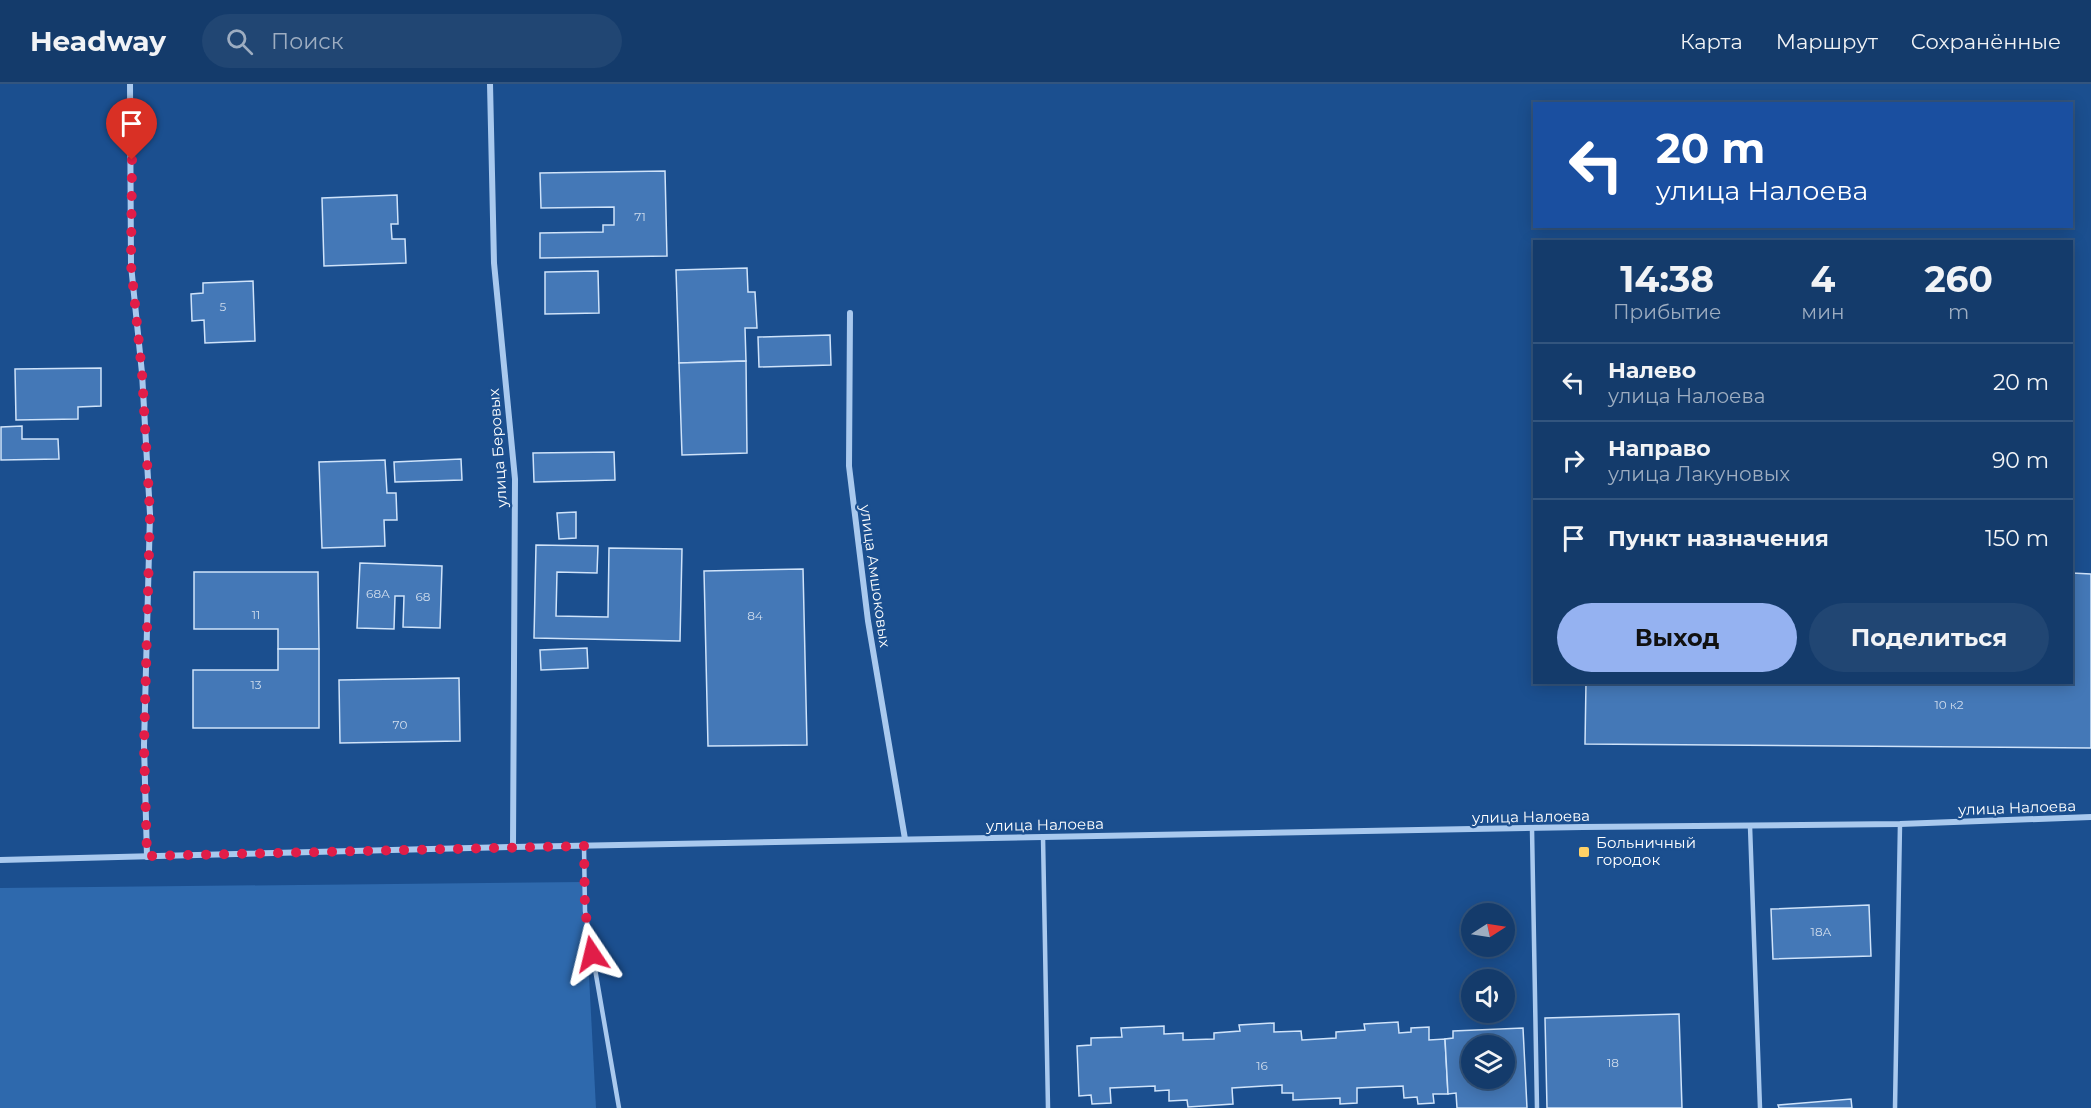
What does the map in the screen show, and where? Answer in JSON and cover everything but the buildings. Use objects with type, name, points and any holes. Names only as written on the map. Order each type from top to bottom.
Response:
[{"type":"street","points":[[130,84],[131,265],[142,373],[150,514],[144,746],[147,856]]},
{"type":"street","name":"улица Беровых","points":[[490,84],[494,263],[515,479],[513,847]]},
{"type":"street","name":"улица Амшоковых","points":[[850,313],[849,466],[868,621],[905,839]]},
{"type":"street","name":"улица Налоева","points":[[0,860],[905,839],[1900,824],[2091,817]]},
{"type":"lane","points":[[1895,1108],[1900,824]]},
{"type":"lane","points":[[1750,826],[1760,1108]]},
{"type":"lane","points":[[1532,829],[1537,1108]]},
{"type":"lane","points":[[1043,837],[1048,1108]]},
{"type":"lane","points":[[584,846],[585,910],[619,1108]]},
{"type":"shaded area","points":[[584,882],[596,1108],[0,1108],[0,888]]},
{"type":"place","name":"Больничный городок","points":[[1584,852]]},
{"type":"route","points":[[132,160],[131,265],[142,373],[150,514],[144,746],[147,856],[584,846],[585,910],[592,954]]}]
